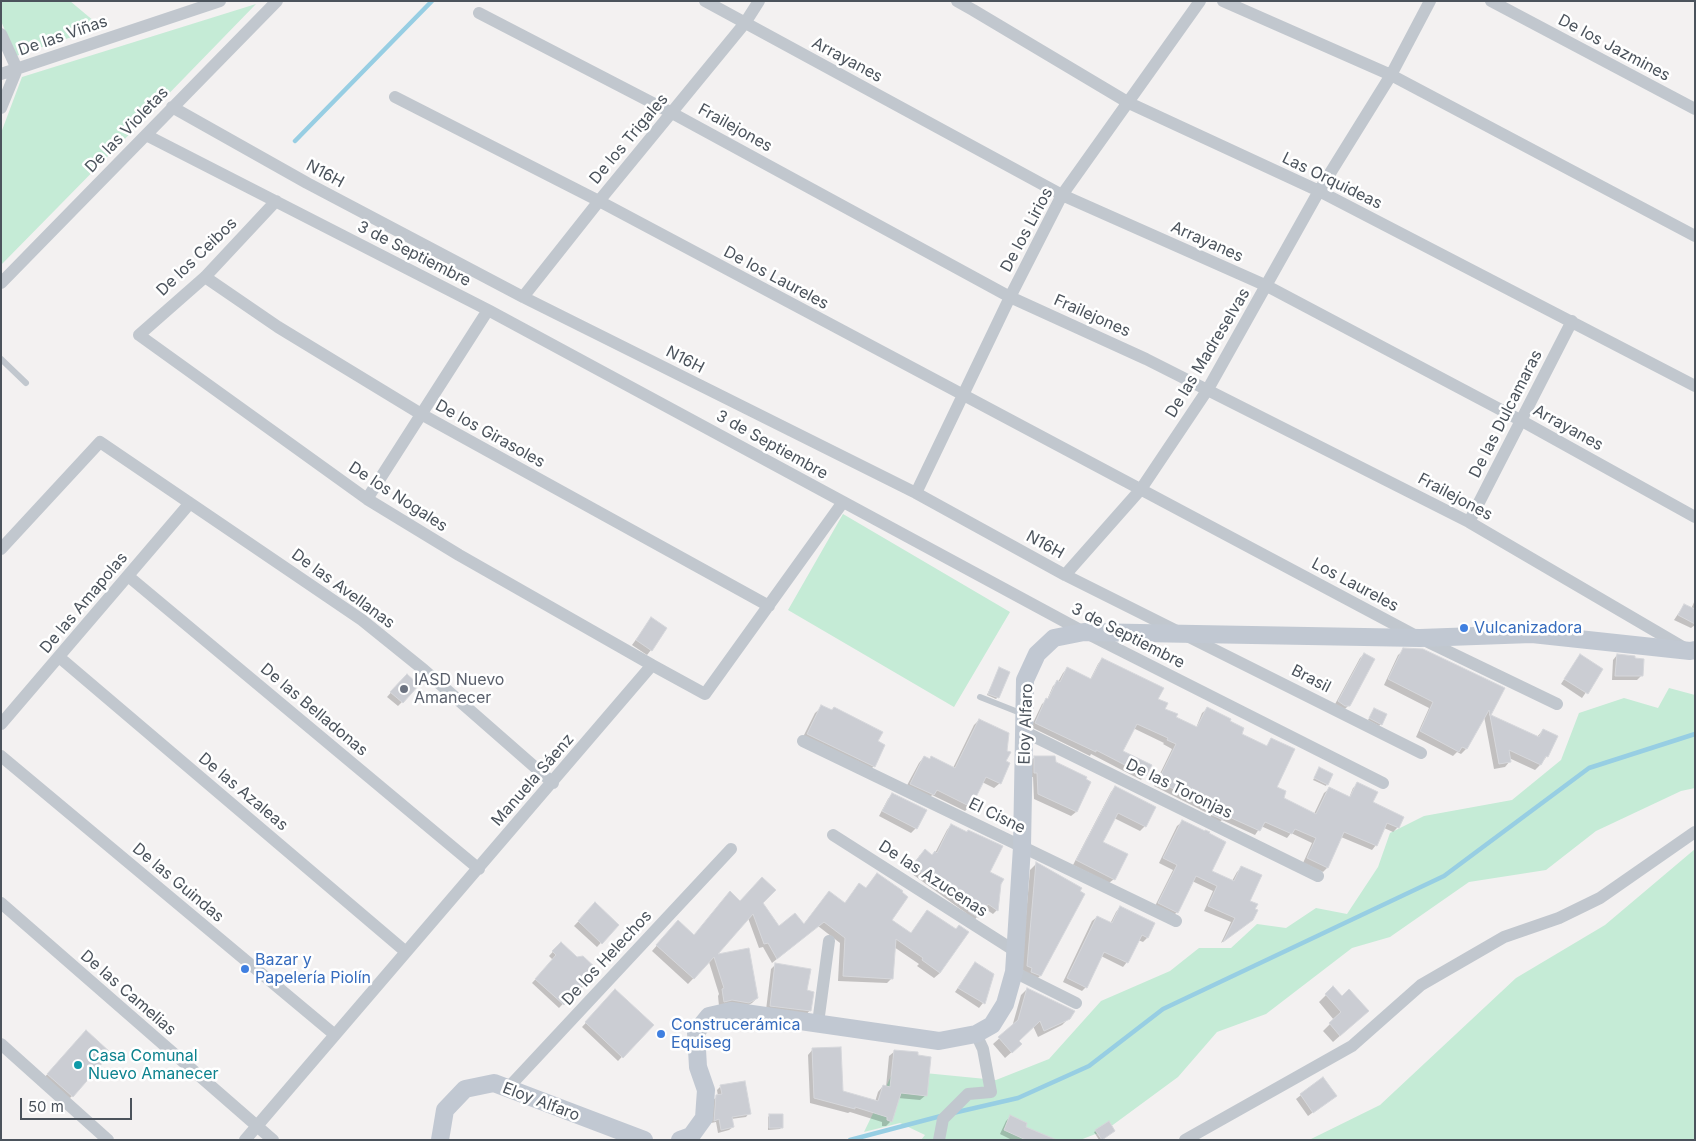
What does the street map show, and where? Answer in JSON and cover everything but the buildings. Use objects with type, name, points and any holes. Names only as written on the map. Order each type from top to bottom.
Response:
[{"type":"street","name":"De las Viñas","points":[[1,74],[220,1]]},
{"type":"street","name":"De las Violetas","points":[[1,283],[277,1]]},
{"type":"street","name":"Arrayanes","points":[[705,1],[1062,195],[1267,286],[1522,421],[1695,517]]},
{"type":"street","name":"De los Trigales","points":[[523,297],[745,23],[760,1]]},
{"type":"street","name":"Las Orquideas","points":[[957,1],[1129,103],[1318,191],[1695,386]]},
{"type":"street","name":"De los Lirios","points":[[916,493],[1010,297],[1062,195],[1200,1]]},
{"type":"street","points":[[1223,1],[1391,75],[1695,236]]},
{"type":"street","name":"De las Madreselvas","points":[[1065,575],[1141,489],[1208,389],[1267,286],[1318,191],[1391,75],[1430,1]]},
{"type":"street","name":"De los Jazmines","points":[[1492,1],[1695,110]]},
{"type":"street","name":"Frailejones","points":[[479,13],[672,113],[1010,297],[1208,389],[1469,522],[1692,650]]},
{"type":"street","points":[[1,34],[17,69],[1,108]]},
{"type":"street","name":"De los Laureles","points":[[395,98],[599,202],[1141,489]]},
{"type":"street","name":"N16H","points":[[172,107],[306,184],[523,297],[916,493],[1065,575],[1186,634]]},
{"type":"street","name":"3 de Septiembre","points":[[146,135],[488,310],[1084,632],[1383,783]]},
{"type":"street","name":"De los Ceibos","points":[[138,335],[205,277],[276,201]]},
{"type":"street","name":"De los Girasoles","points":[[205,277],[278,327],[421,414],[768,606]]},
{"type":"street","points":[[367,499],[488,310]]},
{"type":"street","name":"De las Dulcamaras","points":[[1469,522],[1572,321]]},
{"type":"street","name":"De los Nogales","points":[[138,335],[367,499],[459,555],[652,665]]},
{"type":"street","name":"De las Avellanas","points":[[1,549],[100,442],[362,620],[424,670],[553,783]]},
{"type":"street","name":"Los Laureles","points":[[1141,489],[1420,638],[1557,704]]},
{"type":"street","points":[[652,665],[705,694],[844,502]]},
{"type":"street","name":"De las Amapolas","points":[[1,724],[190,503]]},
{"type":"street","name":"De las Belladonas","points":[[128,576],[478,868]]},
{"type":"street","name":"Eloy Alfaro","points":[[680,1140],[692,1136],[704,1118],[706,1090],[698,1067],[696,1032],[709,1016],[731,1011],[939,1041],[976,1034],[992,1025],[1005,1004],[1014,972],[1022,847],[1025,680],[1037,654],[1054,638],[1084,632],[1420,638],[1532,634],[1692,650]]},
{"type":"street","name":"Brasil","points":[[1186,634],[1421,753]]},
{"type":"street","name":"De las Azaleas","points":[[59,657],[406,952]]},
{"type":"street","name":"Manuela Sáenz","points":[[245,1140],[553,783],[652,665]]},
{"type":"street","name":"De las Toronjas","points":[[1025,723],[1318,876]]},
{"type":"street","name":"El Cisne","points":[[803,741],[1176,922]]},
{"type":"street","name":"De las Guindas","points":[[1,756],[335,1036]]},
{"type":"street","points":[[1185,1140],[1352,1046],[1421,985],[1504,936],[1559,918],[1600,898],[1695,832]]},
{"type":"street","name":"De las Azucenas","points":[[833,834],[1015,952]]},
{"type":"street","name":"De los Helechos","points":[[507,1089],[731,849]]},
{"type":"street","name":"De las Camelias","points":[[1,903],[273,1140]]},
{"type":"street","points":[[818,1023],[829,941]]},
{"type":"street","points":[[1014,972],[1076,1003]]},
{"type":"street","points":[[939,1140],[943,1119],[968,1094],[991,1092],[983,1049],[976,1034]]},
{"type":"street","points":[[1,1044],[108,1140]]},
{"type":"street","name":"Eloy Alfaro","points":[[440,1140],[445,1110],[465,1089],[494,1084],[644,1140]]},
{"type":"lane","points":[[1,359],[26,383]]},
{"type":"lane","name":"De las Toronjas","points":[[980,697],[1025,723]]},
{"type":"green space","points":[[1,1],[70,1],[101,27],[16,56],[1,21]]},
{"type":"green space","points":[[256,4],[1,265],[1,133],[22,77]]},
{"type":"green space","points":[[843,514],[1010,612],[954,707],[788,610]]},
{"type":"green space","points":[[1669,688],[1695,695],[1695,788],[1681,791],[1596,831],[1546,870],[1469,882],[1390,937],[1352,948],[1266,1014],[1217,1032],[1178,1077],[1106,1130],[1080,1140],[921,1140],[925,1135],[900,1123],[864,1132],[894,1070],[996,1080],[1049,1059],[1101,1001],[1170,971],[1199,948],[1231,948],[1257,924],[1286,928],[1316,908],[1347,914],[1378,867],[1390,833],[1424,816],[1512,800],[1561,760],[1579,713],[1624,698],[1658,708]]},
{"type":"green space","points":[[1695,849],[1695,1140],[1309,1140],[1380,1105],[1516,978],[1605,925]]},
{"type":"waterway","points":[[295,141],[432,1]]},
{"type":"waterway","points":[[953,1113],[1018,1098],[1089,1066],[1163,1009],[1444,876],[1589,768],[1695,734]]},
{"type":"waterway","points":[[850,1140],[941,1116]]},
{"type":"place","name":"Vulcanizadora","points":[[1464,628]]},
{"type":"place","name":"IASD Nuevo Amanecer","points":[[404,689]]},
{"type":"place","name":"Bazar y Papelería Piolín","points":[[245,969]]},
{"type":"place","name":"Construcerámica Equiseg","points":[[661,1034]]},
{"type":"place","name":"Casa Comunal Nuevo Amanecer","points":[[78,1065]]}]
